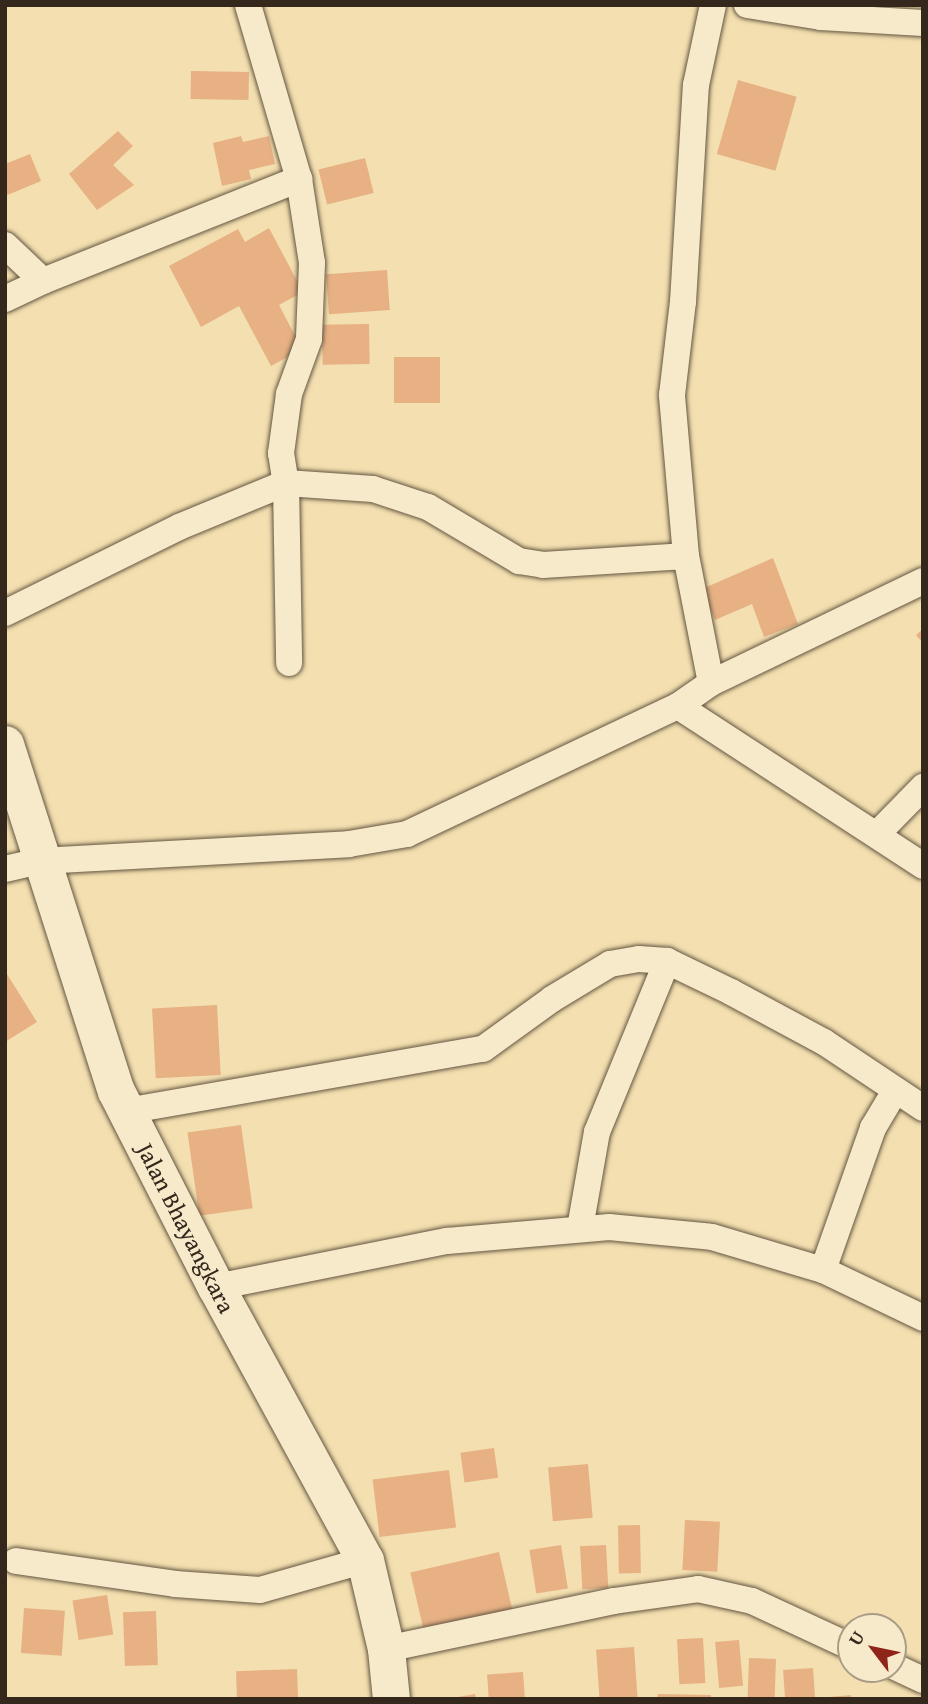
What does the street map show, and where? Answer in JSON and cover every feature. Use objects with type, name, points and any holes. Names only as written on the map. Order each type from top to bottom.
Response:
[{"type":"street","points":[[248,5],[299,179],[312,263],[311,322],[305,356],[283,418],[281,453],[286,483],[289,663]]},
{"type":"street","points":[[711,683],[686,556],[672,395],[683,302],[696,85],[713,5]]},
{"type":"street","points":[[747,5],[821,17],[923,23]]},
{"type":"street","points":[[5,299],[43,281],[299,179]]},
{"type":"street","points":[[5,244],[43,281]]},
{"type":"street","points":[[5,613],[179,527],[286,483],[373,489],[428,506],[519,561],[543,565],[686,556]]},
{"type":"street","points":[[5,869],[40,861],[349,844],[407,834],[678,706],[711,683],[923,581]]},
{"type":"street","points":[[678,706],[923,866]]},
{"type":"street","name":"Jalan Bhayangkara","points":[[5,744],[40,861],[116,1091],[216,1287],[365,1560],[386,1648],[391,1699]]},
{"type":"street","points":[[877,834],[923,787]]},
{"type":"street","points":[[126,1111],[483,1049],[552,999],[610,964],[639,959],[667,961],[824,1042],[923,1108]]},
{"type":"street","points":[[580,1228],[597,1132],[667,961]]},
{"type":"street","points":[[823,1270],[873,1128],[895,1091]]},
{"type":"street","points":[[216,1287],[447,1241],[609,1227],[712,1237],[823,1270],[923,1318]]},
{"type":"street","points":[[16,1562],[175,1584],[260,1590],[365,1560]]},
{"type":"street","points":[[386,1648],[614,1601],[698,1589],[752,1601],[837,1640]]},
{"type":"street","points":[[907,1673],[923,1680]]},
{"type":"building","points":[[191,71],[249,72],[249,100],[191,99]]},
{"type":"building","points":[[738,80],[797,97],[775,171],[717,154]]},
{"type":"building","points":[[118,131],[133,146],[113,165],[134,185],[97,210],[69,174]]},
{"type":"building","points":[[241,136],[243,142],[269,136],[275,164],[249,170],[251,179],[222,186],[213,143]]},
{"type":"building","points":[[30,154],[41,181],[5,196],[5,164]]},
{"type":"building","points":[[365,158],[374,193],[327,205],[318,170]]},
{"type":"building","points":[[269,228],[303,292],[279,305],[302,349],[271,366],[239,306],[201,327],[169,266],[238,229],[245,242]]},
{"type":"building","points":[[387,270],[390,310],[329,314],[326,274]]},
{"type":"building","points":[[369,324],[370,364],[323,365],[322,325]]},
{"type":"building","points":[[394,357],[440,357],[440,403],[394,403]]},
{"type":"building","points":[[773,558],[798,624],[764,637],[752,604],[715,620],[702,589]]},
{"type":"building","points":[[923,629],[923,643],[916,635]]},
{"type":"building","points":[[5,971],[37,1022],[5,1042]]},
{"type":"building","points":[[217,1005],[221,1075],[156,1078],[152,1008]]},
{"type":"building","points":[[241,1125],[253,1208],[199,1216],[188,1133]]},
{"type":"building","points":[[494,1448],[498,1478],[465,1482],[460,1453]]},
{"type":"building","points":[[588,1464],[593,1518],[553,1521],[548,1467]]},
{"type":"building","points":[[449,1470],[456,1528],[380,1537],[373,1479]]},
{"type":"building","points":[[685,1520],[720,1522],[717,1572],[682,1570]]},
{"type":"building","points":[[618,1525],[640,1525],[641,1573],[619,1573]]},
{"type":"building","points":[[561,1545],[568,1588],[536,1593],[529,1550]]},
{"type":"building","points":[[606,1545],[608,1588],[582,1589],[580,1546]]},
{"type":"building","points":[[499,1552],[513,1611],[424,1632],[410,1572]]},
{"type":"building","points":[[107,1595],[113,1635],[79,1640],[72,1600]]},
{"type":"building","points":[[24,1608],[65,1611],[62,1656],[21,1653]]},
{"type":"building","points":[[156,1611],[158,1665],[125,1666],[123,1612]]},
{"type":"building","points":[[703,1638],[705,1683],[679,1684],[677,1639]]},
{"type":"building","points":[[739,1640],[743,1686],[719,1688],[715,1642]]},
{"type":"building","points":[[634,1647],[638,1699],[600,1699],[596,1650]]},
{"type":"building","points":[[749,1658],[776,1659],[775,1699],[748,1699]]},
{"type":"building","points":[[813,1668],[815,1699],[785,1699],[783,1670]]},
{"type":"building","points":[[297,1669],[298,1699],[237,1699],[236,1671]]},
{"type":"building","points":[[523,1672],[525,1699],[489,1699],[487,1675]]},
{"type":"building","points":[[475,1694],[476,1699],[458,1699],[458,1697]]},
{"type":"building","points":[[658,1694],[711,1695],[711,1699],[657,1699]]},
{"type":"building","points":[[851,1695],[851,1699],[829,1699],[829,1697]]}]
